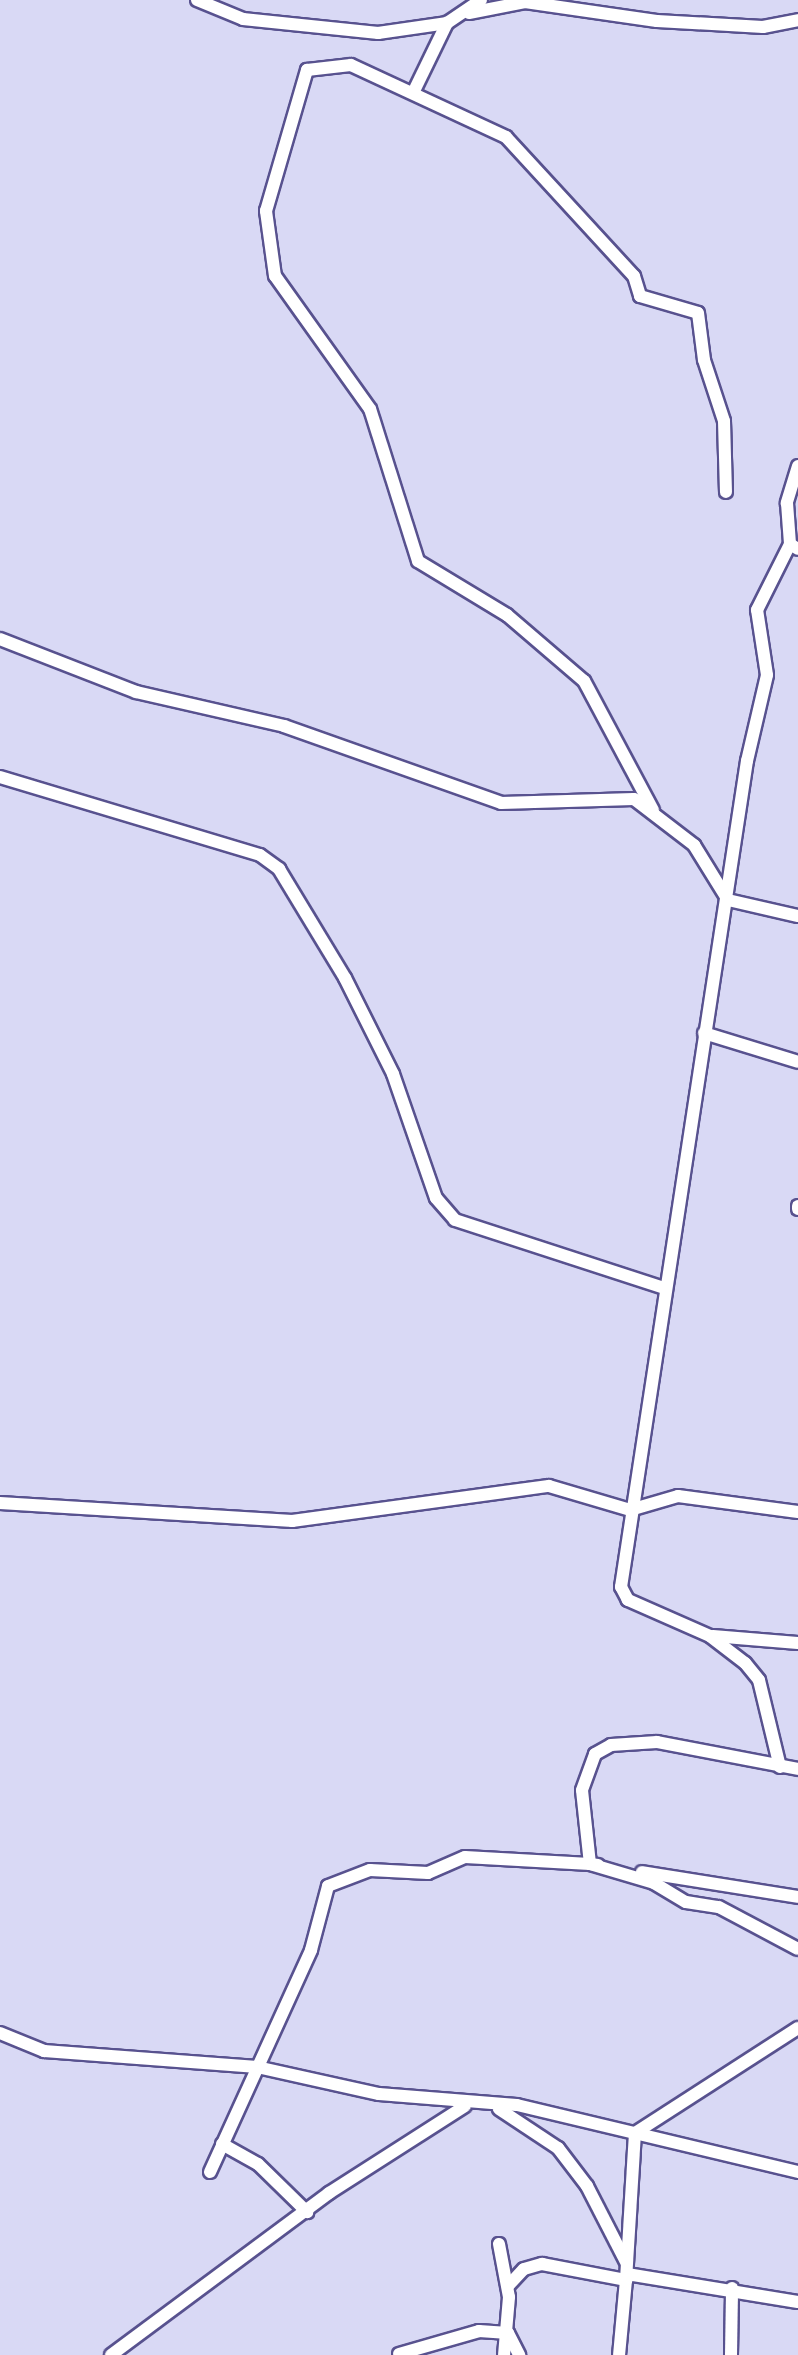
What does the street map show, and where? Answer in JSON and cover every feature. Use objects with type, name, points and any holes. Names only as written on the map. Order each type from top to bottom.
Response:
[{"type":"street","points":[[197,0],[243,18],[378,33],[447,23],[469,13],[525,2],[657,21],[763,26],[798,20]]},
{"type":"street","points":[[469,13],[482,0]]},
{"type":"street","points":[[414,90],[447,23]]},
{"type":"street","points":[[653,810],[584,681],[507,615],[418,561],[370,409],[275,276],[266,211],[306,70],[351,65],[414,90],[506,138],[634,276],[640,296],[698,313],[704,360],[724,422],[726,492]]},
{"type":"street","points":[[780,1767],[760,1680],[710,1636],[623,1595],[630,1510],[664,1288],[692,1140],[704,1033],[766,675],[757,610],[794,546],[787,503],[798,466]]},
{"type":"street","points":[[0,639],[136,692],[284,726],[501,804],[634,799],[653,810],[713,866],[728,900]]},
{"type":"street","points":[[0,776],[260,855],[278,869],[345,978],[392,1074],[436,1198],[455,1220],[664,1288]]},
{"type":"street","points":[[728,900],[798,916]]},
{"type":"street","points":[[704,1033],[798,1062]]},
{"type":"street","points":[[0,1503],[292,1521],[549,1486],[630,1510],[678,1496],[798,1512]]},
{"type":"street","points":[[710,1636],[798,1643]]},
{"type":"street","points":[[590,1864],[582,1790],[596,1754],[611,1745],[657,1742],[798,1769]]},
{"type":"street","points":[[210,2172],[311,1950],[328,1886],[370,1870],[428,1873],[465,1858],[590,1864],[798,1897]]},
{"type":"street","points":[[590,1864],[654,1883],[686,1902],[719,1907],[798,1950]]},
{"type":"street","points":[[635,2133],[798,2028]]},
{"type":"street","points":[[0,2033],[44,2050],[257,2068],[466,2106],[516,2105],[798,2172]]},
{"type":"street","points":[[111,2355],[307,2212],[466,2106]]},
{"type":"street","points":[[487,2106],[513,2113],[558,2148],[587,2186],[627,2273]]},
{"type":"street","points":[[619,2355],[635,2133]]},
{"type":"street","points":[[222,2144],[258,2164],[307,2212]]},
{"type":"street","points":[[499,2244],[508,2286],[504,2355]]},
{"type":"street","points":[[508,2286],[524,2269],[542,2264],[732,2288],[798,2302]]},
{"type":"street","points":[[731,2355],[732,2288]]},
{"type":"street","points":[[399,2354],[479,2330],[508,2333]]},
{"type":"street","points":[[508,2333],[519,2355]]}]
